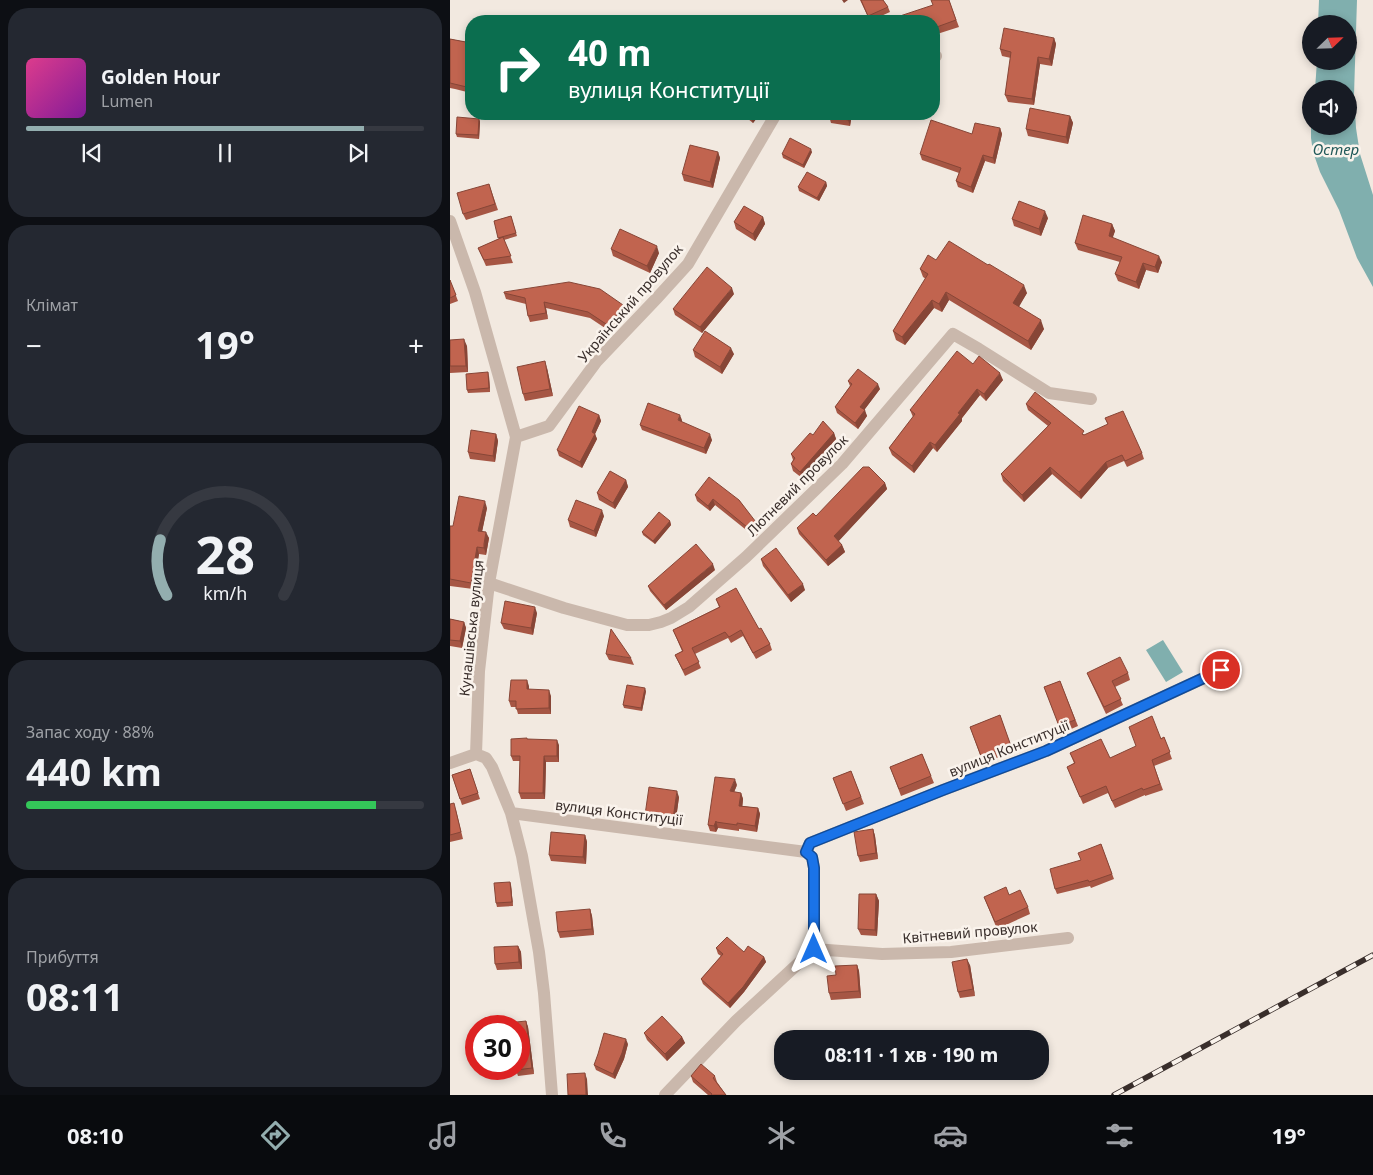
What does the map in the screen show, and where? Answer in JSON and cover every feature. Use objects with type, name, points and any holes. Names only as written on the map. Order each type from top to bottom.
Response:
[{"type":"street","name":"Український провулок","points":[[516,437],[549,426],[597,361],[688,264],[772,120]]},
{"type":"street","name":"Кунашівська вулиця","points":[[450,222],[475,292],[516,437],[489,583],[479,672],[476,754]]},
{"type":"street","name":"Лютневий провулок","points":[[489,583],[564,608],[627,625],[650,625],[671,618],[689,607],[746,557],[842,464],[953,334],[1049,394],[1091,400]]},
{"type":"street","name":"вулиця Конституції","points":[[511,813],[806,852],[810,843],[1046,751],[1221,670]]},
{"type":"street","points":[[450,763],[476,754],[486,758],[492,767],[511,813],[522,856],[540,952],[552,1095]]},
{"type":"street","points":[[665,1095],[736,1021],[814,949],[814,868],[812,857],[806,852]]},
{"type":"street","name":"Квітневий провулок","points":[[814,949],[882,954],[951,952],[1068,938]]},
{"type":"water","name":"Остер","points":[[1319,0],[1357,0],[1357,15],[1318,15]]},
{"type":"water","name":"Остер","points":[[1316,70],[1355,70],[1354,80],[1316,80]]},
{"type":"water","name":"Остер","points":[[1357,134],[1360,154],[1373,195],[1373,287],[1357,258],[1339,210],[1320,172],[1313,152],[1311,135]]},
{"type":"water","points":[[1163,640],[1183,672],[1166,682],[1146,650]]},
{"type":"building","points":[[861,0],[883,0],[888,7],[870,15],[868,15]]},
{"type":"building","points":[[931,0],[949,0],[956,20],[940,26],[940,15],[903,15],[933,5]]},
{"type":"building","points":[[1004,28],[1054,38],[1049,59],[1038,57],[1032,99],[1005,95],[1011,52],[1000,49]]},
{"type":"building","points":[[450,39],[465,42],[465,87],[450,83]]},
{"type":"building","points":[[1030,108],[1070,116],[1066,137],[1026,129]]},
{"type":"building","points":[[457,117],[465,118],[465,120],[479,120],[478,135],[456,134]]},
{"type":"building","points":[[931,120],[972,134],[975,123],[1000,128],[993,158],[983,155],[971,187],[956,181],[961,168],[920,154]]},
{"type":"building","points":[[790,138],[811,149],[803,165],[782,154]]},
{"type":"building","points":[[690,145],[718,152],[710,182],[682,174]]},
{"type":"building","points":[[807,172],[826,182],[817,198],[798,187]]},
{"type":"building","points":[[489,184],[495,204],[463,214],[457,193]]},
{"type":"building","points":[[1019,201],[1045,211],[1039,229],[1012,219]]},
{"type":"building","points":[[744,206],[763,217],[753,234],[734,222]]},
{"type":"building","points":[[1083,215],[1112,224],[1109,236],[1159,256],[1155,267],[1143,263],[1136,282],[1115,274],[1122,257],[1075,243]]},
{"type":"building","points":[[511,216],[516,233],[498,238],[494,221]]},
{"type":"building","points":[[620,229],[657,246],[647,266],[611,249]]},
{"type":"building","points":[[503,237],[511,256],[484,260],[478,248]]},
{"type":"building","points":[[949,241],[1024,285],[1013,303],[1041,320],[1028,341],[946,292],[939,304],[932,300],[902,337],[893,331],[928,274],[920,269],[928,255],[936,260]]},
{"type":"building","points":[[707,267],[732,288],[700,327],[673,309]]},
{"type":"building","points":[[450,280],[456,295],[450,298]]},
{"type":"building","points":[[569,282],[600,289],[623,305],[609,326],[588,312],[544,302],[546,313],[528,316],[525,298],[504,293],[504,292]]},
{"type":"building","points":[[705,331],[731,348],[720,367],[693,350]]},
{"type":"building","points":[[464,339],[466,366],[450,366],[450,340]]},
{"type":"building","points":[[957,351],[973,364],[979,356],[1000,373],[984,394],[977,389],[935,445],[930,442],[912,466],[889,448],[915,414],[910,410]]},
{"type":"building","points":[[545,361],[550,389],[523,394],[517,367]]},
{"type":"building","points":[[858,369],[878,384],[860,407],[865,410],[855,423],[835,407],[852,384],[848,381]]},
{"type":"building","points":[[488,372],[489,388],[467,390],[466,374]]},
{"type":"building","points":[[1035,392],[1084,431],[1082,434],[1084,435],[1108,424],[1105,418],[1123,411],[1142,453],[1125,461],[1122,455],[1106,462],[1079,492],[1050,467],[1022,495],[1001,474],[1051,423],[1026,404]]},
{"type":"building","points":[[648,403],[680,415],[678,420],[710,434],[704,448],[640,425]]},
{"type":"building","points":[[579,406],[599,415],[592,432],[595,434],[580,462],[557,450]]},
{"type":"building","points":[[823,421],[834,433],[800,472],[791,464],[795,458],[791,454],[810,433],[813,435]]},
{"type":"building","points":[[471,430],[496,434],[493,456],[468,452]]},
{"type":"building","points":[[863,467],[869,467],[885,483],[834,536],[842,545],[826,560],[797,528],[813,513],[816,516]]},
{"type":"building","points":[[610,471],[626,480],[613,503],[597,493]]},
{"type":"building","points":[[709,477],[739,500],[759,526],[753,532],[713,499],[708,506],[695,495]]},
{"type":"building","points":[[459,496],[485,501],[478,531],[486,532],[484,548],[477,547],[471,583],[450,579],[450,526],[453,526]]},
{"type":"building","points":[[576,500],[602,510],[594,531],[568,520]]},
{"type":"building","points":[[659,512],[670,521],[653,541],[642,532]]},
{"type":"building","points":[[696,544],[713,564],[664,605],[648,586]]},
{"type":"building","points":[[776,548],[803,584],[788,595],[761,559]]},
{"type":"building","points":[[736,588],[759,629],[761,628],[770,644],[753,653],[741,630],[729,637],[725,632],[692,648],[699,662],[683,670],[675,655],[683,651],[673,630],[720,607],[716,599]]},
{"type":"building","points":[[505,601],[535,607],[531,628],[501,623]]},
{"type":"building","points":[[450,619],[464,622],[460,641],[450,640]]},
{"type":"building","points":[[611,629],[631,658],[606,654]]},
{"type":"building","points":[[1120,657],[1128,673],[1112,681],[1121,699],[1104,707],[1087,673]]},
{"type":"building","points":[[511,680],[527,680],[527,689],[549,690],[549,708],[516,709],[516,701],[509,701]]},
{"type":"building","points":[[1060,681],[1075,720],[1059,726],[1044,687]]},
{"type":"building","points":[[627,685],[645,688],[641,708],[623,705]]},
{"type":"building","points":[[1000,715],[1011,746],[981,756],[970,727]]},
{"type":"building","points":[[1152,716],[1161,739],[1164,737],[1170,752],[1152,760],[1160,784],[1143,790],[1142,788],[1112,801],[1106,786],[1080,797],[1067,767],[1075,763],[1070,753],[1101,739],[1110,758],[1136,746],[1129,727]]},
{"type":"building","points":[[511,739],[557,740],[557,756],[544,756],[543,793],[519,793],[520,756],[511,756]]},
{"type":"building","points":[[922,754],[931,776],[899,789],[890,767]]},
{"type":"building","points":[[470,769],[478,793],[460,799],[452,775]]},
{"type":"building","points":[[851,771],[861,797],[843,804],[833,778]]},
{"type":"building","points":[[715,777],[735,779],[730,791],[741,793],[739,806],[758,808],[755,826],[716,821],[714,826],[708,825]]},
{"type":"building","points":[[649,787],[677,791],[673,819],[645,815]]},
{"type":"building","points":[[454,803],[461,832],[450,835],[450,804]]},
{"type":"building","points":[[873,829],[876,853],[858,856],[854,832]]},
{"type":"building","points":[[551,832],[585,835],[583,857],[549,855]]},
{"type":"building","points":[[1101,844],[1112,874],[1089,882],[1088,880],[1055,889],[1050,869],[1081,860],[1078,853]]},
{"type":"building","points":[[510,882],[512,902],[496,903],[494,883]]},
{"type":"building","points":[[1006,887],[1009,895],[1020,890],[1028,907],[995,922],[984,897]]},
{"type":"building","points":[[859,894],[876,894],[875,930],[858,929]]},
{"type":"building","points":[[590,909],[592,929],[558,932],[556,912]]},
{"type":"building","points":[[727,937],[744,952],[748,946],[764,957],[743,987],[728,1003],[701,979],[723,954],[716,948]]},
{"type":"building","points":[[518,946],[519,962],[495,964],[494,947]]},
{"type":"building","points":[[967,959],[973,989],[958,992],[952,962]]},
{"type":"building","points":[[857,965],[859,991],[829,993],[827,976],[836,975],[835,966]]},
{"type":"building","points":[[662,1016],[682,1037],[665,1054],[644,1033]]},
{"type":"building","points":[[604,1033],[626,1039],[613,1074],[594,1065]]},
{"type":"building","points":[[530,1052],[532,1068],[530,1068]]},
{"type":"building","points":[[701,1064],[715,1076],[713,1078],[726,1095],[711,1095],[691,1076]]},
{"type":"building","points":[[585,1073],[586,1095],[568,1095],[567,1074]]},
{"type":"railway","points":[[1114,1095],[1373,955]]},
{"type":"route","points":[[814,949],[814,868],[812,857],[806,852],[810,843],[1046,751],[1221,670]]}]
